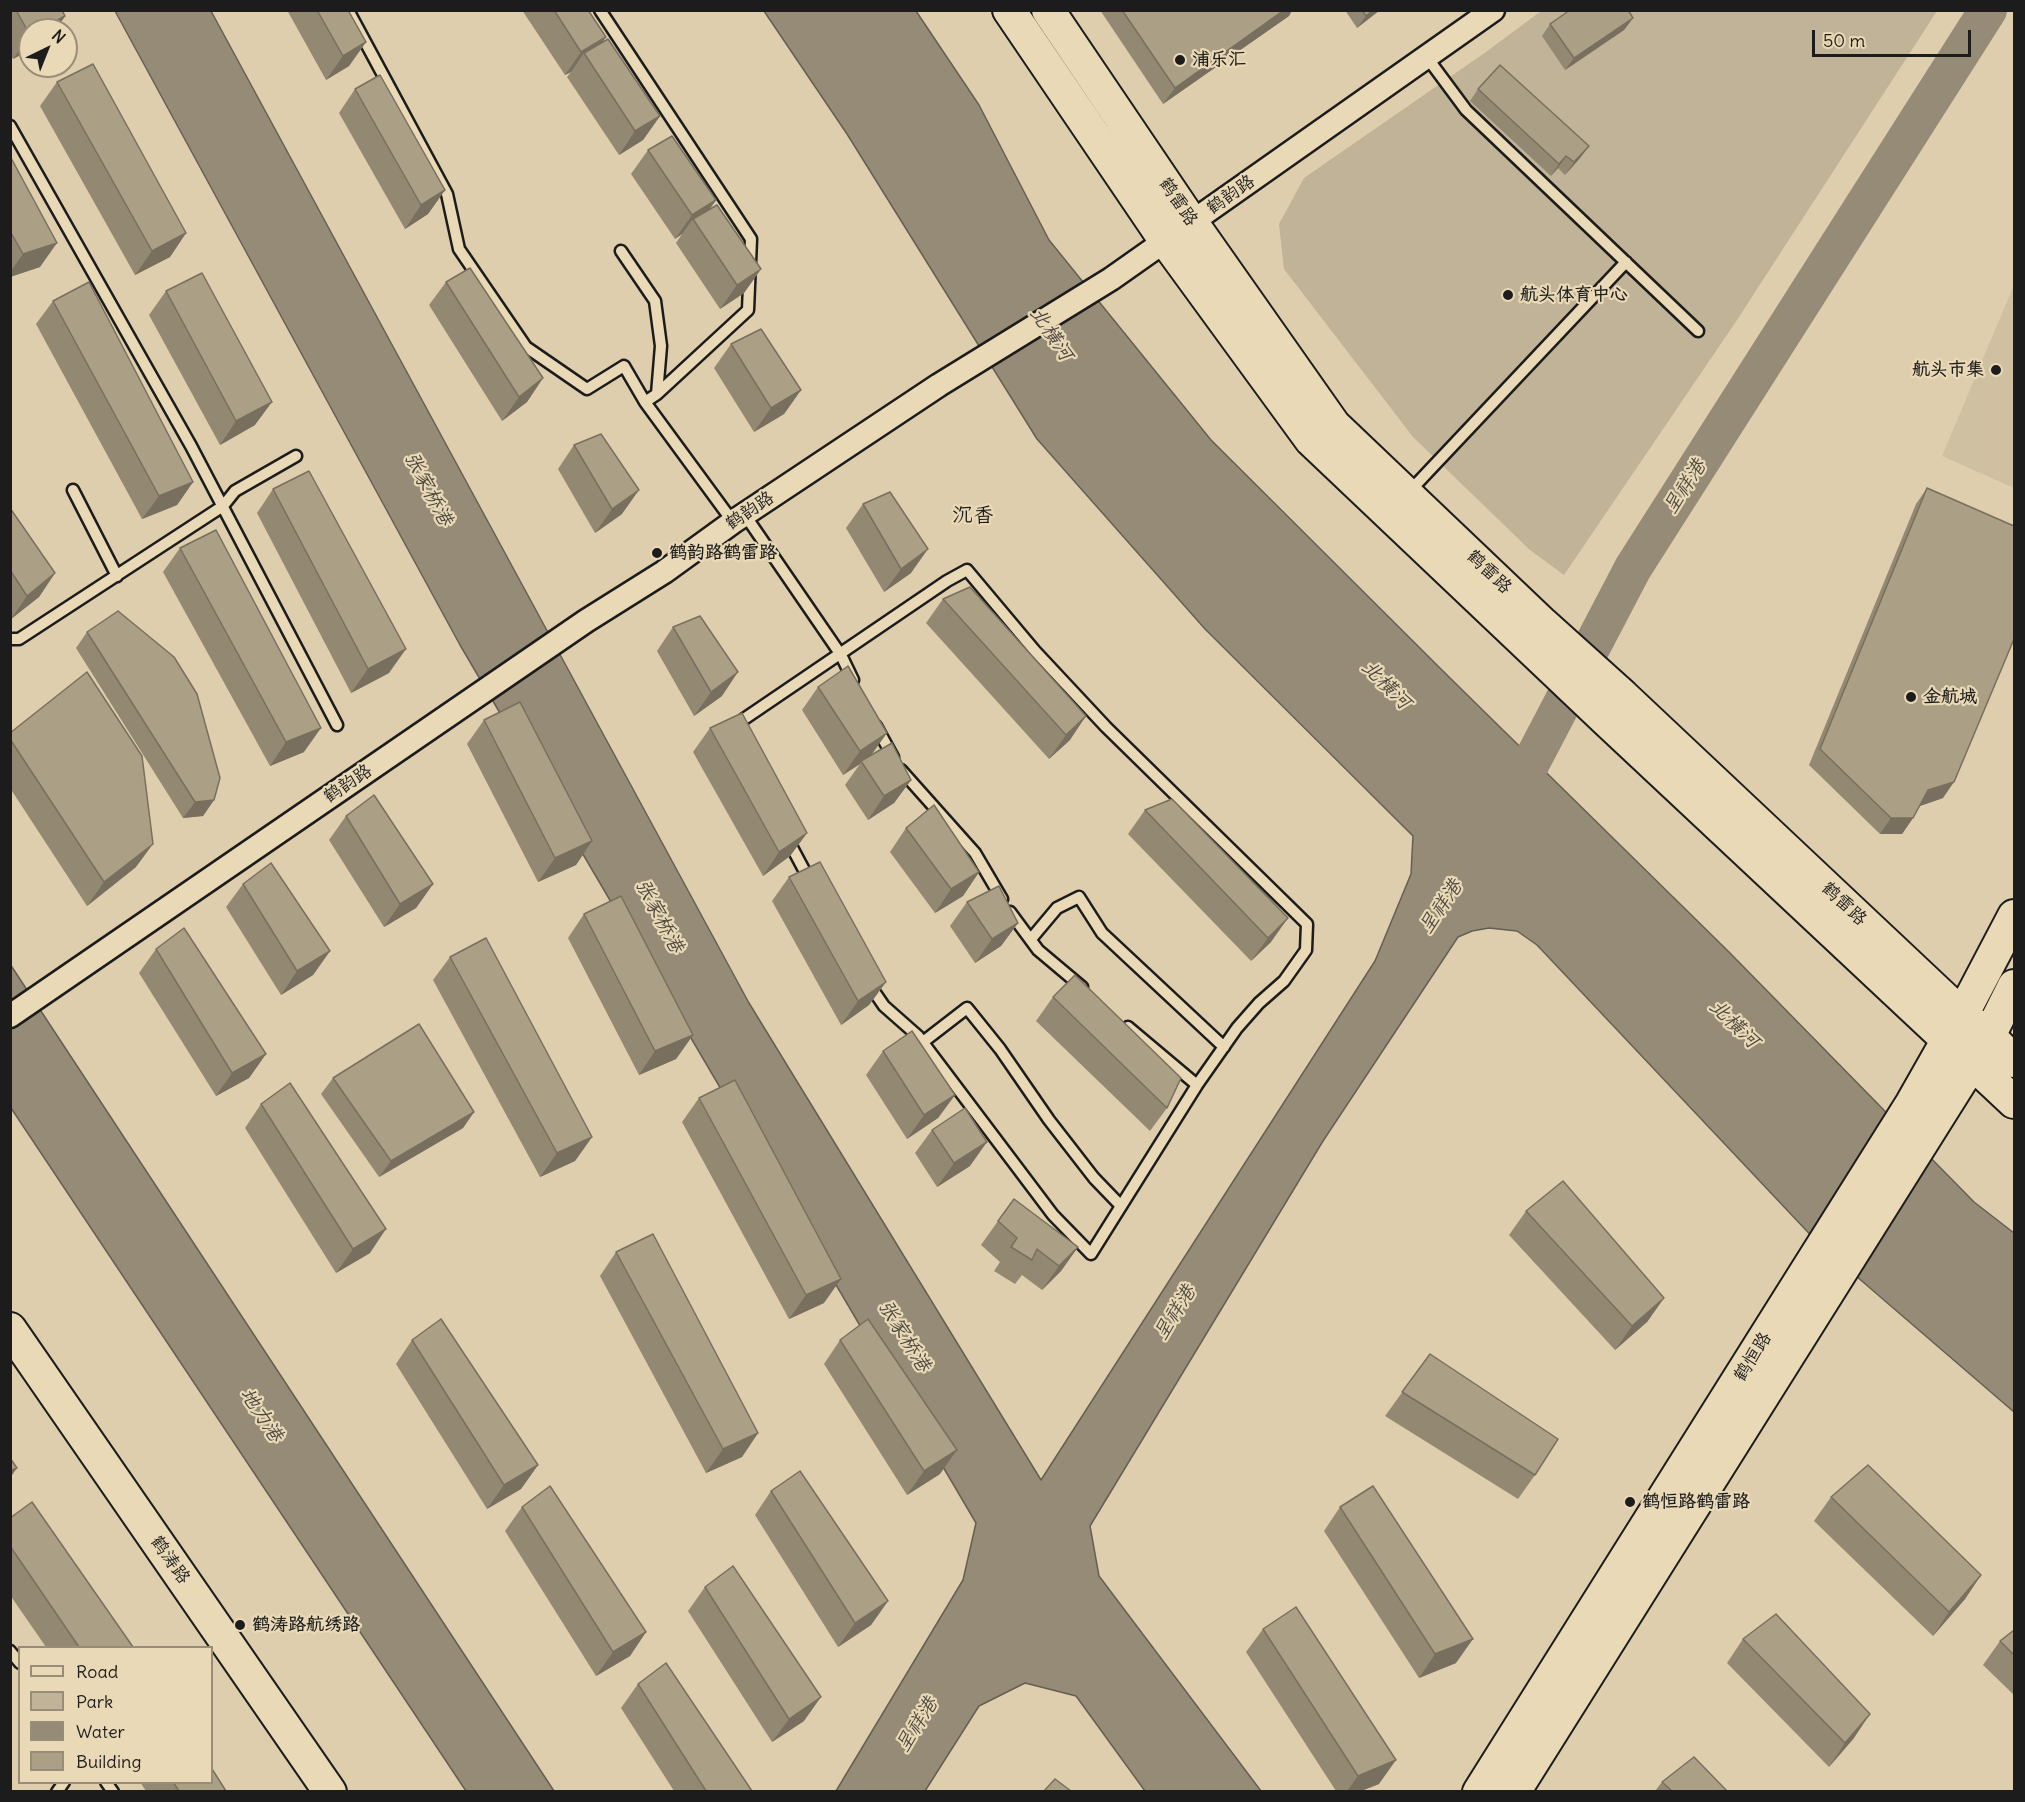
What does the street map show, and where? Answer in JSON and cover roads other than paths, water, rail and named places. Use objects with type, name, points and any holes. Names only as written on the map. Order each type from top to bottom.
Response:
[{"type":"street","name":"鹤雷路","points":[[1009,10],[1165,240],[1311,440],[1534,634],[1955,1028],[1972,1062],[2014,1102]]},
{"type":"street","name":"鹤雷路","points":[[1048,10],[1192,223],[1334,425],[1407,494],[1534,634]]},
{"type":"street","name":"鹤韵路","points":[[10,1016],[577,627],[664,572],[739,518],[939,385],[1111,279],[1492,10]]},
{"type":"street","name":"鹤恒路","points":[[1479,1791],[1791,1322],[1923,1112],[1955,1028],[2014,916]]},
{"type":"street","name":"鹤恒路","points":[[1923,1112],[1972,1062],[1989,1036],[2014,986]]},
{"type":"street","name":"鹤雷路","points":[[1955,1028],[1989,1036],[2014,1061]]},
{"type":"street","name":"鹤恒路","points":[[1514,1791],[1791,1322]]},
{"type":"street","name":"鹤涛路","points":[[10,1329],[330,1791]]},
{"type":"lane","points":[[348,10],[447,194],[459,249],[526,347],[587,389],[624,366],[645,402],[739,518],[841,655],[860,694]]},
{"type":"lane","points":[[600,10],[752,239],[748,310],[657,394],[645,402]]},
{"type":"lane","points":[[1426,56],[1466,110],[1698,331]]},
{"type":"lane","points":[[10,126],[223,506],[338,725]]},
{"type":"lane","points":[[621,251],[655,301],[661,346],[657,394]]},
{"type":"lane","points":[[1407,494],[1626,262]]},
{"type":"lane","points":[[10,639],[19,639],[223,506],[235,491],[296,456]]},
{"type":"lane","points":[[73,489],[117,576]]},
{"type":"lane","points":[[967,570],[1035,651],[1106,727],[1306,924],[1306,950],[1284,981],[1259,1003],[1197,1085],[1091,1254],[1053,1215],[923,1042],[884,1006],[850,958],[733,737],[744,719],[841,655],[947,581],[967,570]]},
{"type":"lane","points":[[871,715],[897,766],[975,853],[1012,915],[1038,950],[1092,996]]},
{"type":"lane","points":[[1030,939],[1057,908],[1079,897],[1102,933],[1224,1047]]},
{"type":"lane","points":[[923,1042],[968,1008],[1000,1049],[1049,1120],[1088,1170],[1121,1206]]},
{"type":"lane","points":[[1119,1020],[1197,1085]]},
{"type":"water","points":[[115,11],[211,11],[749,1003],[1041,1480],[1375,961],[1411,874],[1413,836],[1205,629],[1037,439],[847,134],[764,11],[916,11],[979,105],[1049,240],[1211,440],[1729,952],[1974,1202],[2014,1233],[2014,1412],[1820,1245],[1537,945],[1517,931],[1489,928],[1472,931],[1458,937],[1323,1141],[1090,1526],[1099,1576],[1261,1791],[1145,1791],[1076,1696],[1025,1683],[979,1706],[925,1791],[836,1791],[963,1580],[976,1523],[460,645]]},
{"type":"water","name":"地力港","points":[[10,964],[554,1791],[466,1791],[11,1108]]},
{"type":"waterway","name":"呈祥港","points":[[1509,805],[1633,568],[1988,10]]},
{"type":"place","name":"浦乐汇","points":[[1180,60]]},
{"type":"place","name":"航头体育中心","points":[[1508,295]]},
{"type":"place","name":"航头市集","points":[[1996,370]]},
{"type":"place","name":"鹤韵路鹤雷路","points":[[657,553]]},
{"type":"place","name":"金航城","points":[[1911,697]]},
{"type":"place","name":"鹤恒路鹤雷路","points":[[1630,1502]]},
{"type":"place","name":"鹤涛路航绣路","points":[[240,1625]]},
{"type":"district","name":"沉香","points":[[973,516]]},
{"type":"water label","name":"北横河","points":[[1051,334]]},
{"type":"water label","name":"张家桥港","points":[[428,489]]},
{"type":"water label","name":"北横河","points":[[1386,685]]},
{"type":"water label","name":"张家桥港","points":[[659,916]]},
{"type":"water label","name":"北横河","points":[[1734,1024]]},
{"type":"water label","name":"张家桥港","points":[[904,1336]]}]
